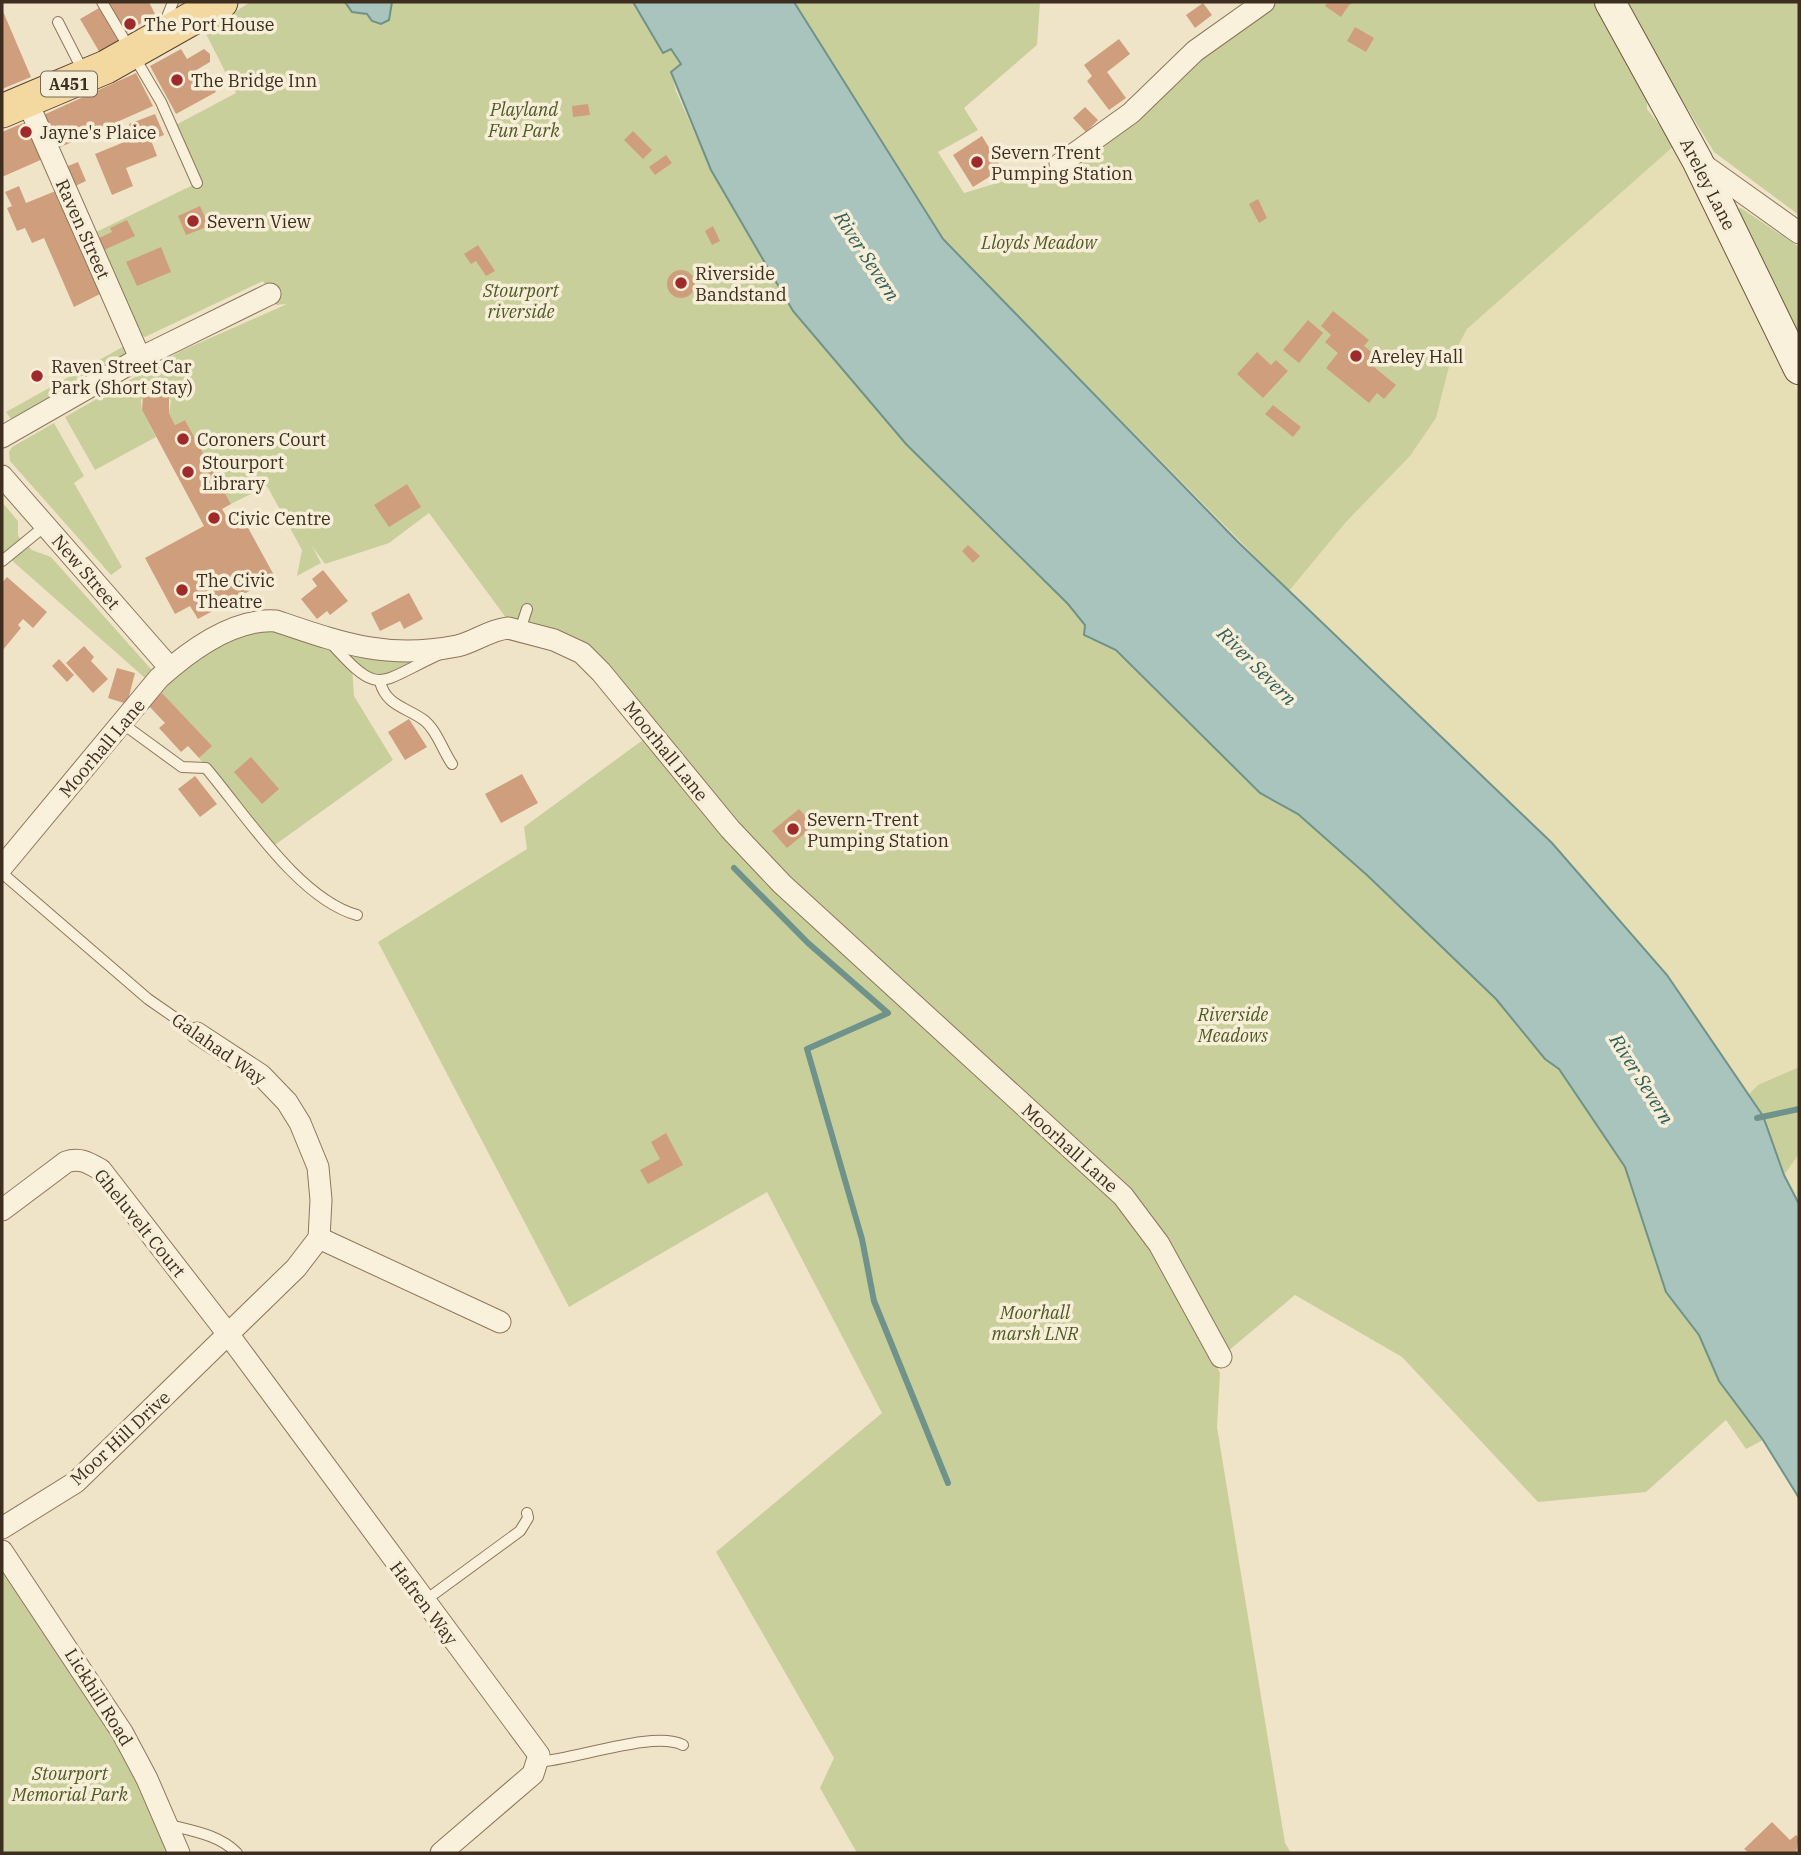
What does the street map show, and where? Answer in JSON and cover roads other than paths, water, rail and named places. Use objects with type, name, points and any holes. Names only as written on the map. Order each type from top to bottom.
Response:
[{"type":"main road","name":"A451","points":[[15,106],[86,76],[161,31],[221,2]]},
{"type":"street","points":[[1060,164],[1131,113],[1195,51],[1264,2]]},
{"type":"street","name":"Areley Lane","points":[[1610,2],[1697,160],[1799,369]]},
{"type":"street","name":"Raven Street","points":[[15,106],[113,298],[140,358]]},
{"type":"street","points":[[1697,160],[1799,233]]},
{"type":"street","points":[[2,437],[140,358],[270,294]]},
{"type":"street","name":"New Street","points":[[2,476],[170,668]]},
{"type":"street","name":"Moorhall Lane","points":[[2,867],[170,668],[201,645],[263,620],[276,621],[328,640],[382,652],[413,652],[460,645],[498,629],[520,631],[568,645],[582,653],[601,671],[730,829],[773,875],[826,927],[1123,1196],[1159,1244],[1221,1357]]},
{"type":"street","name":"Galahad Way","points":[[197,1033],[261,1075],[287,1102],[300,1123],[318,1167],[318,1238]]},
{"type":"street","name":"Gheluvelt Court","points":[[2,1210],[66,1162],[75,1159],[87,1162],[101,1170],[228,1334]]},
{"type":"street","points":[[228,1334],[296,1268],[318,1238],[500,1322]]},
{"type":"street","name":"Moor Hill Drive","points":[[2,1528],[76,1482],[228,1334]]},
{"type":"street","name":"Hafren Way","points":[[228,1334],[423,1602],[539,1755],[537,1762]]},
{"type":"street","name":"Lickhill Road","points":[[2,1551],[122,1732],[178,1853]]},
{"type":"street","points":[[441,1853],[533,1774],[537,1762]]},
{"type":"lane","points":[[102,2],[161,31],[161,102],[197,183]]},
{"type":"lane","points":[[58,22],[86,76]]},
{"type":"lane","points":[[2,561],[45,526]]},
{"type":"lane","points":[[520,631],[527,609]]},
{"type":"lane","points":[[328,640],[362,677],[380,682],[391,680],[460,645]]},
{"type":"lane","points":[[380,682],[383,694],[392,703],[425,721],[452,764]]},
{"type":"lane","points":[[122,724],[182,767],[206,768],[307,889],[337,910],[357,915]]},
{"type":"lane","name":"Galahad Way","points":[[2,873],[148,999],[197,1033]]},
{"type":"lane","points":[[423,1602],[520,1531],[528,1518],[527,1513]]},
{"type":"lane","points":[[537,1762],[564,1760],[631,1743],[672,1739],[683,1745]]},
{"type":"lane","points":[[166,1824],[211,1835],[224,1841],[237,1853]]},
{"type":"water","points":[[345,2],[392,2],[389,20],[381,24],[372,21],[367,14],[352,12]]},
{"type":"water","name":"River Severn","points":[[633,2],[794,2],[943,239],[1238,542],[1552,843],[1667,975],[1763,1116],[1784,1175],[1799,1204],[1799,1498],[1763,1440],[1719,1381],[1699,1335],[1666,1292],[1625,1167],[1559,1069],[1545,1059],[1496,999],[1368,876],[1298,814],[1260,793],[1116,650],[1084,635],[1085,625],[1068,604],[906,444],[793,311],[711,170],[671,72],[681,64],[671,49],[663,53]]},
{"type":"waterway","points":[[734,868],[808,943],[888,1013],[807,1049],[862,1239],[874,1301],[948,1483]]},
{"type":"waterway","points":[[1757,1118],[1799,1109]]},
{"type":"place","name":"The Port House","points":[[130,24]]},
{"type":"place","name":"The Bridge Inn","points":[[177,80]]},
{"type":"place","name":"Jayne's Plaice","points":[[26,132]]},
{"type":"place","name":"Severn Trent Pumping Station","points":[[977,162]]},
{"type":"place","name":"Severn View","points":[[193,221]]},
{"type":"place","name":"Riverside Bandstand","points":[[681,283]]},
{"type":"place","name":"Areley Hall","points":[[1356,356]]},
{"type":"place","name":"Raven Street Car Park (Short Stay)","points":[[37,376]]},
{"type":"place","name":"Coroners Court","points":[[183,439]]},
{"type":"place","name":"Stourport Library","points":[[188,472]]},
{"type":"place","name":"Civic Centre","points":[[214,518]]},
{"type":"place","name":"The Civic Theatre","points":[[182,590]]},
{"type":"place","name":"Severn-Trent Pumping Station","points":[[793,829]]},
{"type":"park label","name":"Playland Fun Park","points":[[524,119]]},
{"type":"park label","name":"Lloyds Meadow","points":[[1039,242]]},
{"type":"park label","name":"Stourport riverside","points":[[521,300]]},
{"type":"park label","name":"Riverside Meadows","points":[[1233,1024]]},
{"type":"park label","name":"Moorhall marsh LNR","points":[[1035,1322]]},
{"type":"park label","name":"Stourport Memorial Park","points":[[70,1783]]}]
